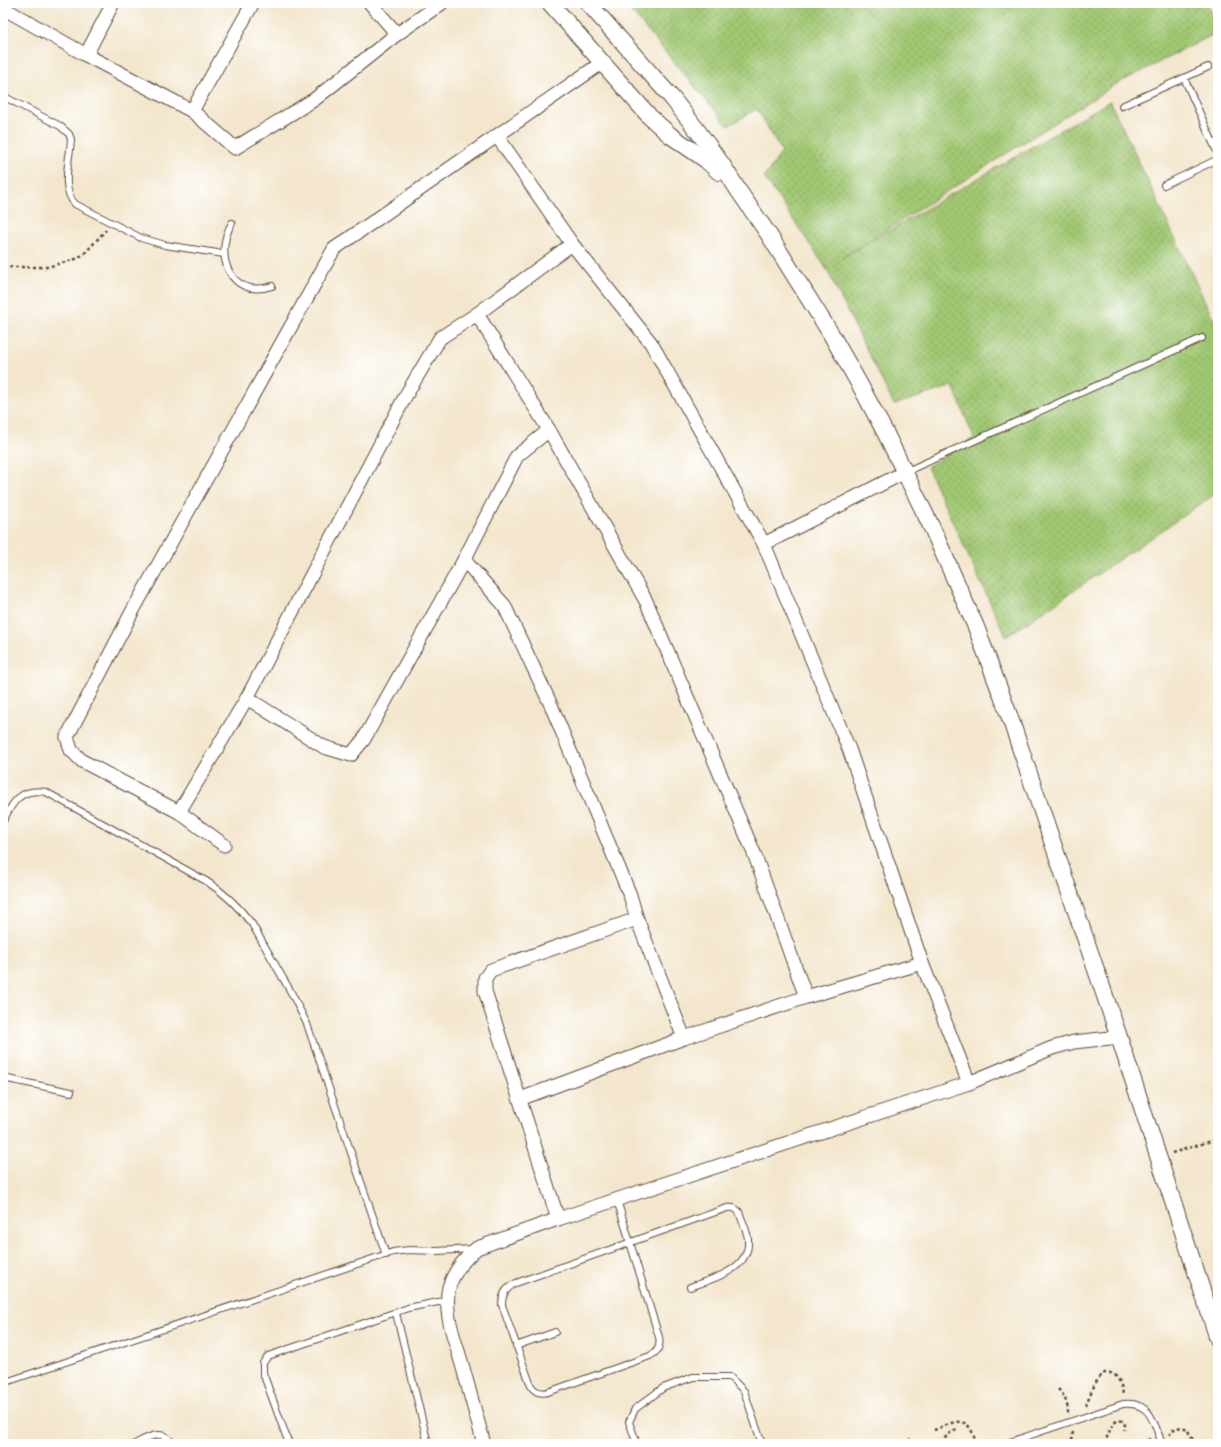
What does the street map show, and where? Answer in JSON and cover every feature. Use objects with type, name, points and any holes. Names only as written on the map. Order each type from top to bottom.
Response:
[{"type":"street","points":[[86,55],[113,3]]},
{"type":"street","points":[[192,111],[253,3]]},
{"type":"street","points":[[370,3],[397,34]]},
{"type":"street","points":[[3,8],[86,55],[192,111],[235,148],[315,99],[397,34],[442,3]]},
{"type":"street","points":[[550,3],[660,127],[706,160],[738,190]]},
{"type":"street","points":[[588,3],[629,48],[688,119],[723,166],[769,235],[831,334],[861,387],[905,472],[955,578],[976,627],[1022,751],[1119,1036],[1158,1157],[1212,1301],[1218,1339]]},
{"type":"street","points":[[224,845],[179,812],[82,761],[71,750],[67,737],[132,612],[334,249],[603,62]]},
{"type":"street","points":[[497,136],[572,244],[651,343],[764,544],[849,749],[922,963],[969,1083]]},
{"type":"street","points":[[179,812],[247,698],[406,395],[440,338],[477,314],[572,244]]},
{"type":"street","points":[[477,314],[549,430],[646,601],[754,853],[806,997]]},
{"type":"street","points":[[247,698],[324,747],[351,755],[364,739],[464,560],[517,456],[549,430]]},
{"type":"street","points":[[764,544],[905,472]]},
{"type":"street","points":[[464,560],[504,605],[551,705],[630,895],[637,919],[684,1038]]},
{"type":"street","points":[[558,1219],[485,991],[485,978],[491,970],[637,919]]},
{"type":"street","points":[[520,1099],[684,1038],[806,997],[922,963]]},
{"type":"street","points":[[484,1444],[450,1324],[448,1312],[449,1288],[459,1265],[477,1248],[617,1199],[969,1083],[1052,1048],[1096,1038],[1119,1036]]},
{"type":"lane","points":[[1122,106],[1208,67]]},
{"type":"lane","points":[[1184,78],[1218,154]]},
{"type":"lane","points":[[3,96],[65,129],[69,134],[71,140],[66,184],[68,195],[75,204],[141,238],[153,242],[224,254]]},
{"type":"lane","points":[[1164,185],[1218,159]]},
{"type":"lane","points":[[232,223],[225,238],[224,254],[228,270],[243,286],[257,289],[272,286]]},
{"type":"lane","points":[[905,472],[1202,338]]},
{"type":"lane","points":[[3,821],[13,803],[18,798],[31,792],[46,792],[206,881],[227,896],[245,914],[292,994],[307,1024],[386,1255]]},
{"type":"lane","points":[[3,1078],[71,1092]]},
{"type":"lane","points":[[617,1199],[631,1243],[660,1341],[660,1346],[654,1354],[543,1393],[538,1392],[530,1386],[502,1305],[502,1299],[507,1289],[516,1282],[631,1243],[727,1208],[731,1207],[737,1210],[748,1240],[746,1251],[739,1265],[728,1272],[690,1287]]},
{"type":"lane","points":[[3,1383],[393,1252],[409,1250],[437,1251],[477,1248]]},
{"type":"lane","points":[[289,1444],[262,1372],[265,1359],[272,1354],[420,1305],[448,1300]]},
{"type":"lane","points":[[396,1313],[428,1444]]},
{"type":"lane","points":[[516,1346],[555,1332]]},
{"type":"lane","points":[[637,1444],[629,1422],[635,1409],[663,1388],[693,1377],[730,1377],[744,1391],[762,1444]]},
{"type":"lane","points":[[1004,1444],[1123,1404],[1136,1404],[1148,1412],[1152,1418],[1162,1444]]},
{"type":"lane","points":[[135,1444],[157,1434],[167,1437],[172,1444]]},
{"type":"path","points":[[3,267],[47,267],[80,257],[112,223]]},
{"type":"path","points":[[1158,1157],[1218,1139]]},
{"type":"path","points":[[1080,1418],[1098,1379],[1105,1374],[1112,1374],[1119,1380],[1123,1391],[1123,1404]]},
{"type":"path","points":[[1058,1389],[1062,1393],[1068,1405],[1068,1411],[1064,1424]]},
{"type":"path","points":[[1104,1444],[1110,1427],[1115,1422],[1118,1420],[1123,1421],[1125,1425],[1124,1430]]},
{"type":"path","points":[[934,1430],[954,1422],[966,1423],[974,1435],[975,1444]]},
{"type":"path","points":[[1167,1438],[1172,1430],[1178,1427],[1183,1427],[1191,1434],[1192,1444]]},
{"type":"path","points":[[942,1444],[950,1432],[960,1430]]},
{"type":"path","points":[[907,1444],[910,1438]]},
{"type":"green space","points":[[624,3],[1206,3],[1218,21],[1218,32],[1113,86],[842,258],[1110,101],[1218,329],[1218,492],[1006,637],[927,467],[974,438],[953,386],[894,405],[826,268],[764,177],[782,152],[757,109],[728,126]]}]
